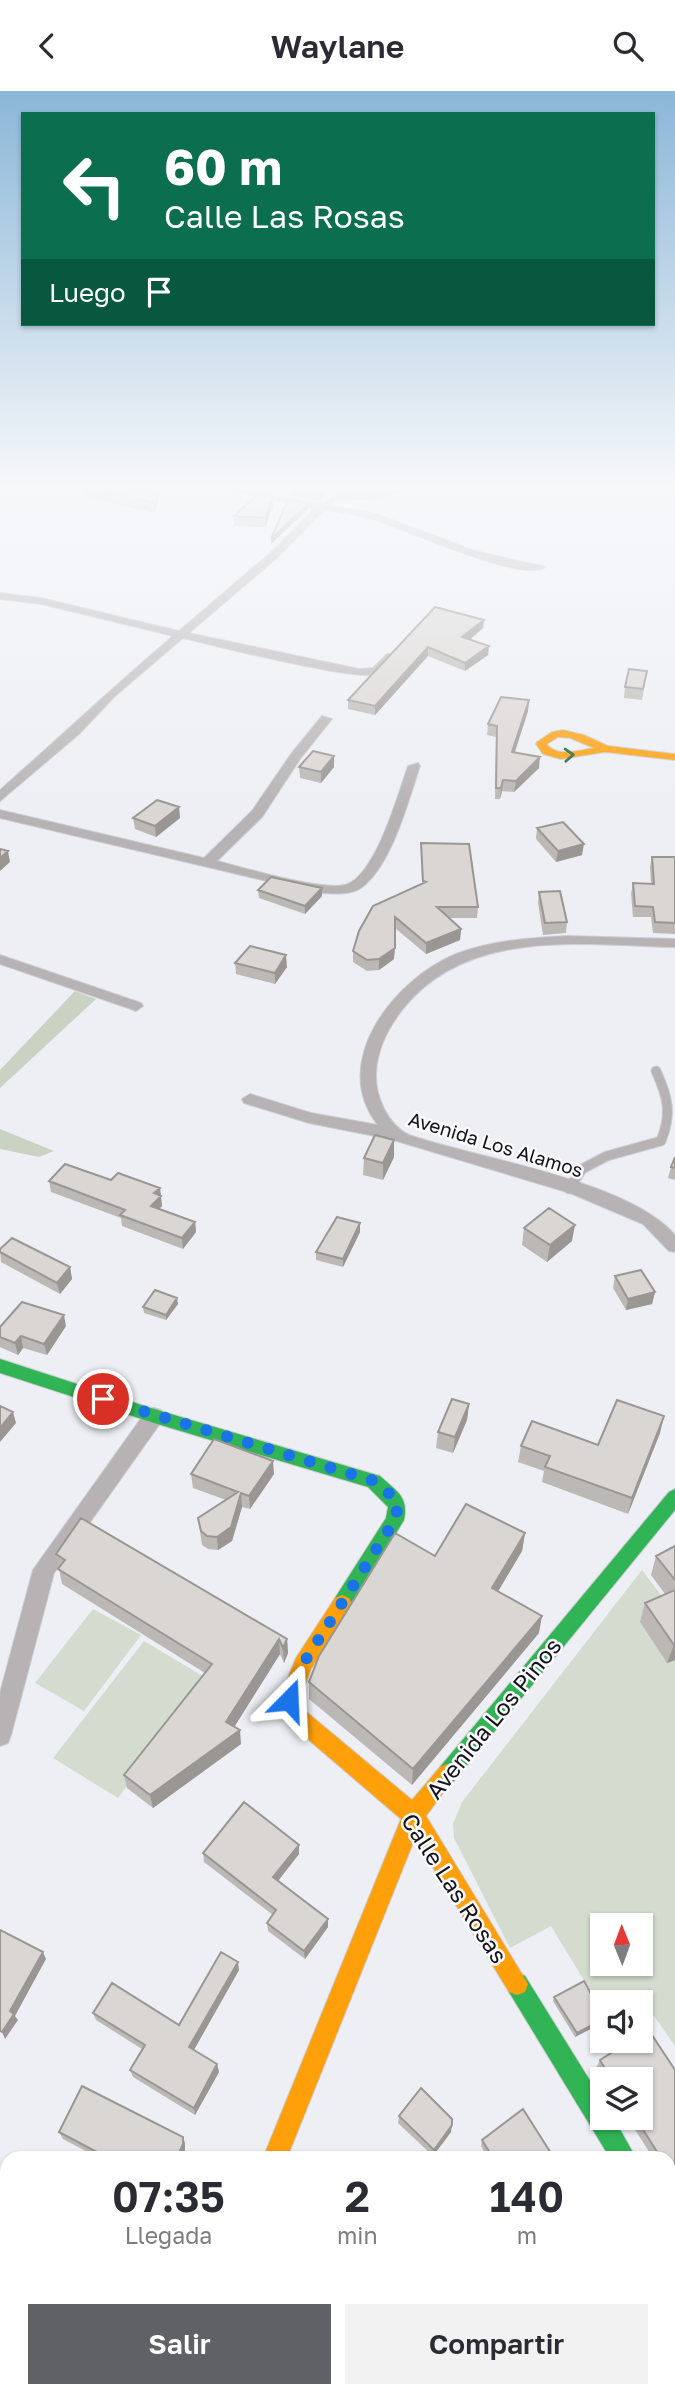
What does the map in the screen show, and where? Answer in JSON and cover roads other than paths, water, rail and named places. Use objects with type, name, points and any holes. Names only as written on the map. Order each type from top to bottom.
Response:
[{"type":"street","points":[[13,598],[41,601],[179,635],[369,673],[380,669],[394,652]]},
{"type":"street","points":[[0,797],[223,598]]},
{"type":"street","points":[[206,864],[257,814],[295,757],[326,719]]},
{"type":"street","points":[[605,749],[675,757]]},
{"type":"street","points":[[0,814],[318,889],[346,889],[356,885],[383,846],[414,766]]},
{"type":"street","name":"Avenida Los Alamos","points":[[675,943],[528,942],[493,948],[450,962],[419,979],[376,1036],[367,1068],[368,1093],[395,1134],[610,1202],[651,1221],[675,1246]]},
{"type":"street","points":[[0,959],[136,1006]]},
{"type":"street","points":[[250,1099],[309,1118],[395,1134]]},
{"type":"street","name":"Calle Las Rosas","points":[[0,1366],[154,1416],[374,1481],[392,1496],[398,1505],[395,1520],[303,1664],[289,1700],[296,1716],[413,1815],[620,2151]]},
{"type":"street","points":[[0,1735],[44,1570],[154,1416]]},
{"type":"street","name":"Avenida Los Pinos","points":[[278,2151],[413,1815],[675,1497]]},
{"type":"lane","points":[[569,1189],[582,1169],[607,1156],[661,1141],[672,1120],[668,1096],[656,1071]]}]
